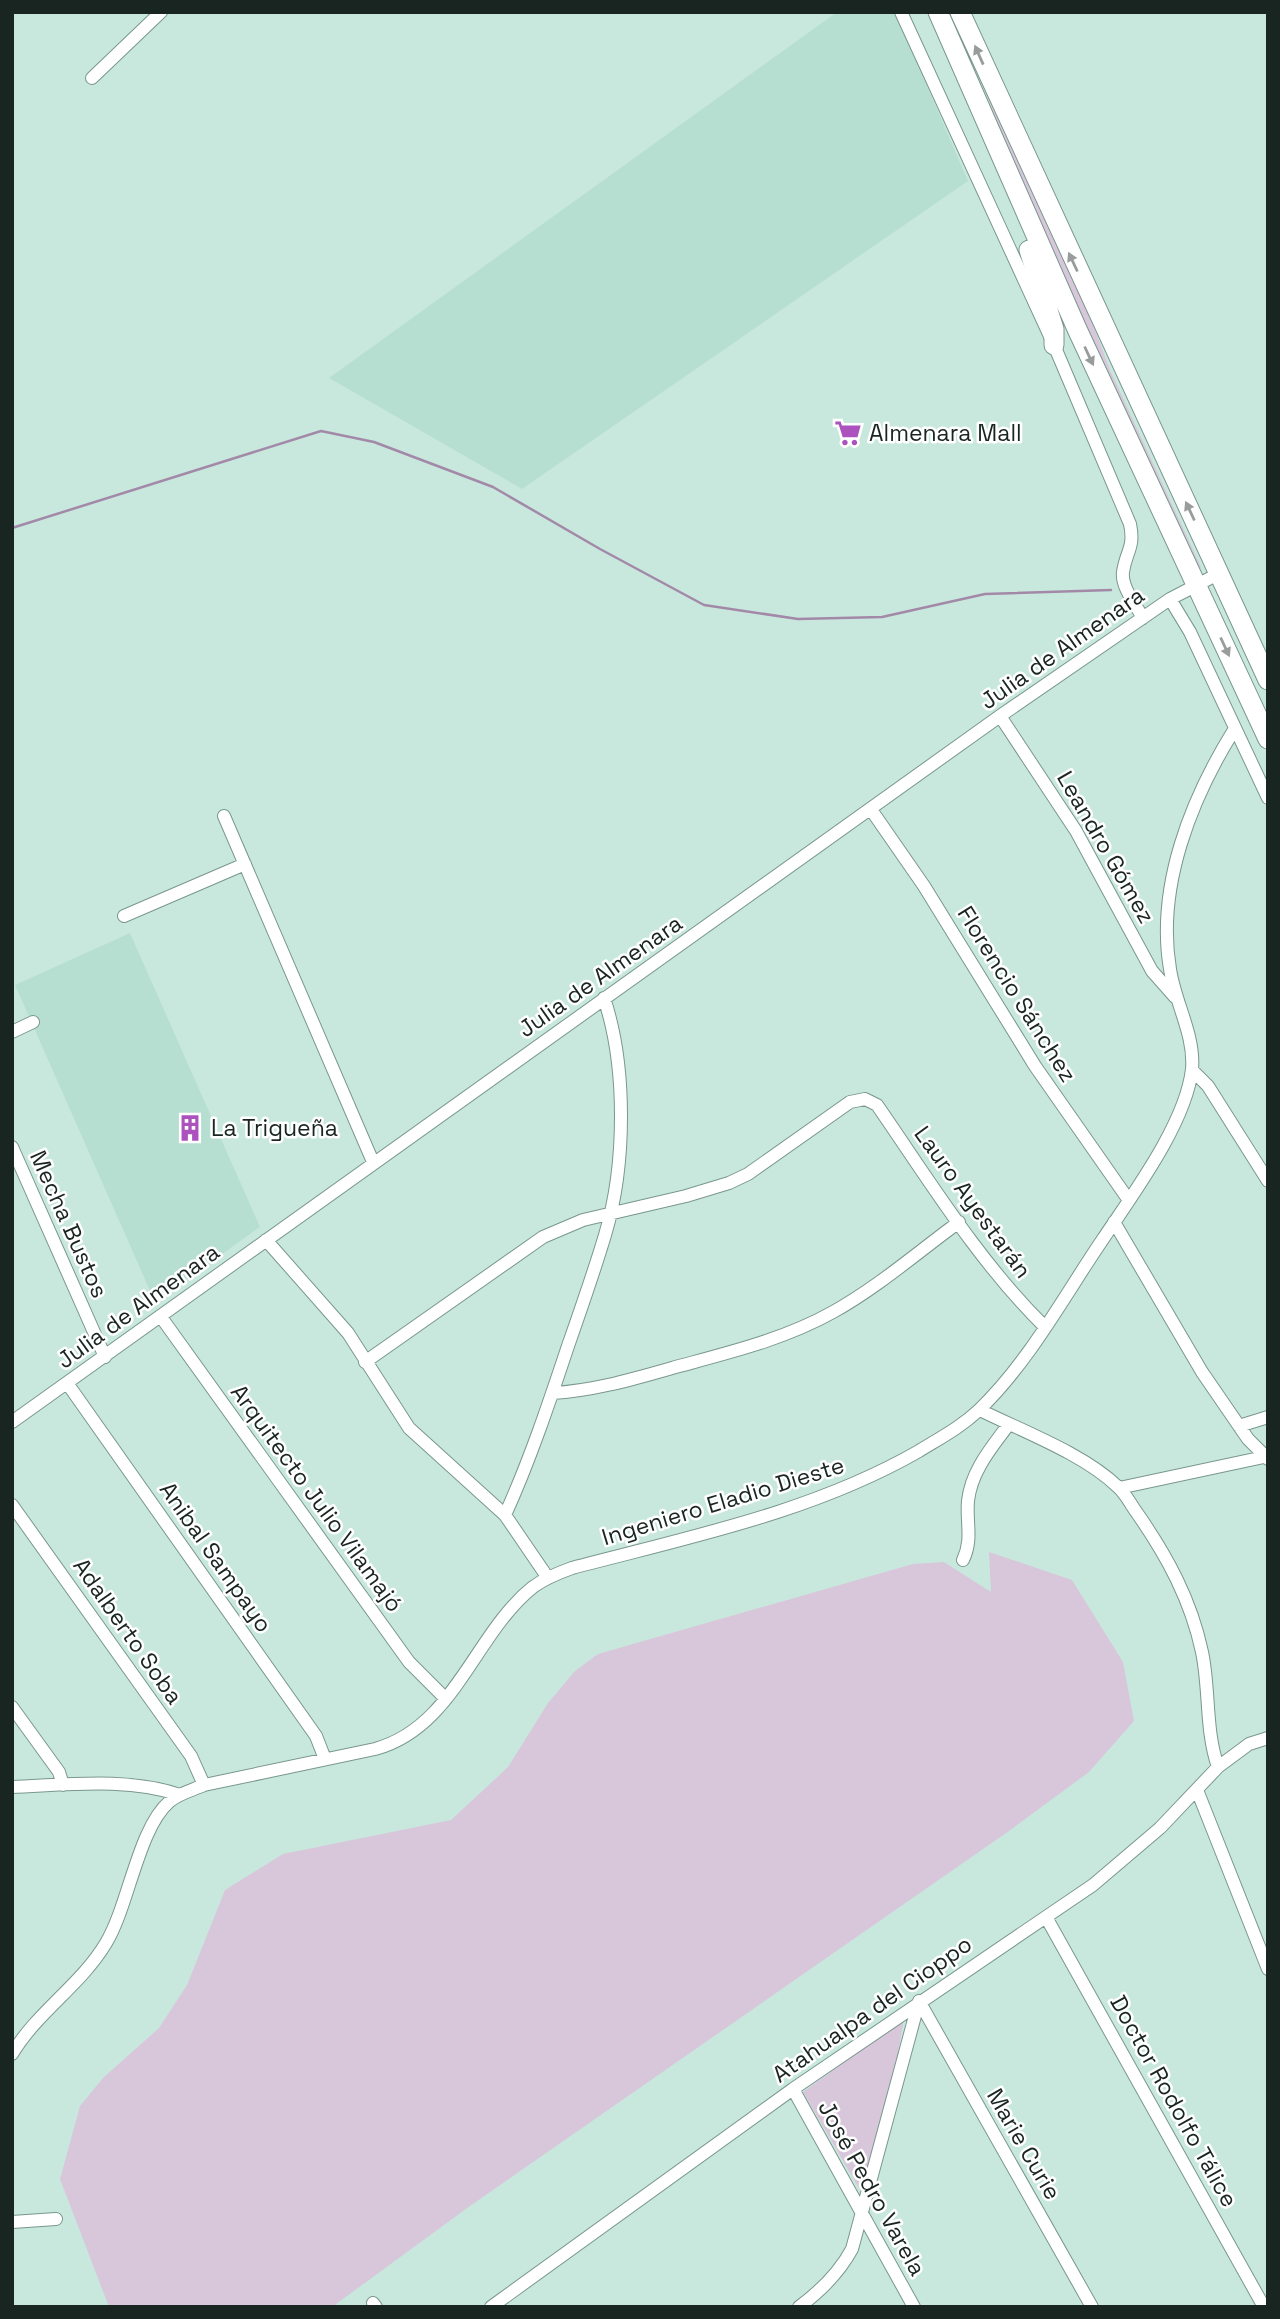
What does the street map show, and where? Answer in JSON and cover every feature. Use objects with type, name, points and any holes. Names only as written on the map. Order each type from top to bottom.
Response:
[{"type":"highway","points":[[938,12],[1001,159],[1268,739]]},
{"type":"highway","points":[[960,12],[1268,680]]},
{"type":"highway","points":[[1001,159],[1054,329],[1054,345]]},
{"type":"street","points":[[92,78],[161,12]]},
{"type":"street","points":[[901,12],[1054,345],[1130,524],[1133,547],[1123,572],[1124,583],[1143,618]]},
{"type":"street","name":"Julia de Almenara","points":[[12,1423],[373,1162],[872,811],[1000,716],[1170,599],[1218,573]]},
{"type":"street","points":[[1170,599],[1190,632],[1268,798]]},
{"type":"street","name":"Leandro Gómez","points":[[1000,716],[1076,831],[1152,971],[1176,998]]},
{"type":"street","name":"Ingeniero Eladio Dieste","points":[[12,2054],[32,2027],[104,1947],[121,1914],[152,1829],[168,1803],[180,1795],[204,1785],[396,1741],[421,1725],[446,1699],[506,1615],[522,1597],[548,1578],[572,1568],[685,1539],[848,1488],[942,1437],[980,1409],[1044,1326],[1114,1222],[1174,1121],[1192,1070],[1191,1039],[1176,998],[1167,948],[1169,889],[1203,788],[1234,730]]},
{"type":"street","name":"Florencio Sánchez","points":[[872,811],[924,886],[1035,1066],[1128,1199]]},
{"type":"street","points":[[224,816],[373,1162]]},
{"type":"street","points":[[124,915],[244,864]]},
{"type":"street","points":[[505,1515],[552,1393],[610,1212],[618,1149],[620,1081],[615,1036],[604,998]]},
{"type":"street","points":[[12,1032],[33,1022]]},
{"type":"street","points":[[1192,1070],[1208,1087],[1268,1181]]},
{"type":"street","name":"Lauro Ayestarán","points":[[610,1212],[686,1196],[748,1174],[850,1102],[870,1101],[1022,1304],[1044,1326]]},
{"type":"street","name":"Mecha Bustos","points":[[12,1147],[105,1357]]},
{"type":"street","points":[[365,1362],[525,1248],[561,1228],[610,1212]]},
{"type":"street","points":[[552,1393],[576,1392],[641,1377],[768,1341],[844,1305],[959,1222]]},
{"type":"street","points":[[1114,1222],[1202,1372],[1239,1426],[1266,1458],[1119,1488]]},
{"type":"street","points":[[266,1240],[348,1333],[409,1428],[505,1515],[548,1578]]},
{"type":"street","name":"Arquitecto Julio Vilamajó","points":[[162,1317],[409,1662],[446,1699]]},
{"type":"street","name":"Anibal Sampayo","points":[[67,1383],[316,1736],[325,1759]]},
{"type":"street","points":[[980,1409],[1087,1464],[1119,1488],[1168,1561],[1193,1620],[1202,1654],[1211,1747],[1218,1767]]},
{"type":"street","points":[[1239,1426],[1268,1417]]},
{"type":"street","points":[[963,1560],[970,1540],[968,1501],[973,1477],[1009,1424]]},
{"type":"street","name":"Adalberto Soba","points":[[12,1505],[191,1756],[204,1785]]},
{"type":"street","points":[[12,1707],[59,1772],[63,1785]]},
{"type":"street","name":"Atahualpa del Cioppo","points":[[491,2307],[793,2089],[1046,1917],[1129,1857],[1218,1767],[1249,1744],[1268,1738]]},
{"type":"street","points":[[12,1787],[148,1787],[180,1795]]},
{"type":"street","points":[[1197,1790],[1268,1969]]},
{"type":"street","name":"Doctor Rodolfo Tálice","points":[[1046,1917],[1264,2307]]},
{"type":"street","points":[[799,2307],[821,2291],[841,2269],[852,2249],[864,2215],[919,2001]]},
{"type":"street","name":"Marie Curie","points":[[919,2001],[1092,2307]]},
{"type":"street","name":"José Pedro Varela","points":[[793,2089],[914,2307]]},
{"type":"street","points":[[12,2222],[56,2219]]},
{"type":"shaded area","points":[[837,12],[895,12],[968,181],[522,489],[329,378]]},
{"type":"shaded area","points":[[951,12],[1083,298],[1110,370],[1201,567],[1200,570],[1016,174],[991,106]]},
{"type":"shaded area","points":[[130,933],[260,1227],[155,1302],[15,985]]},
{"type":"shaded area","points":[[989,1552],[1072,1580],[1123,1662],[1134,1721],[1089,1772],[1009,1831],[470,2206],[332,2307],[109,2307],[60,2179],[80,2106],[103,2078],[159,2028],[187,1985],[225,1890],[283,1854],[451,1820],[508,1767],[548,1703],[575,1671],[598,1654],[913,1564],[944,1562],[991,1592]]},
{"type":"shaded area","points":[[904,2019],[893,2080],[866,2181],[860,2190],[803,2092]]},
{"type":"waterway","points":[[12,528],[321,431],[374,442],[493,487],[704,605],[798,619],[882,617],[985,594],[1111,590]]},
{"type":"place","name":"Almenara Mall","points":[[848,433]]},
{"type":"place","name":"La Trigueña","points":[[190,1128]]}]
